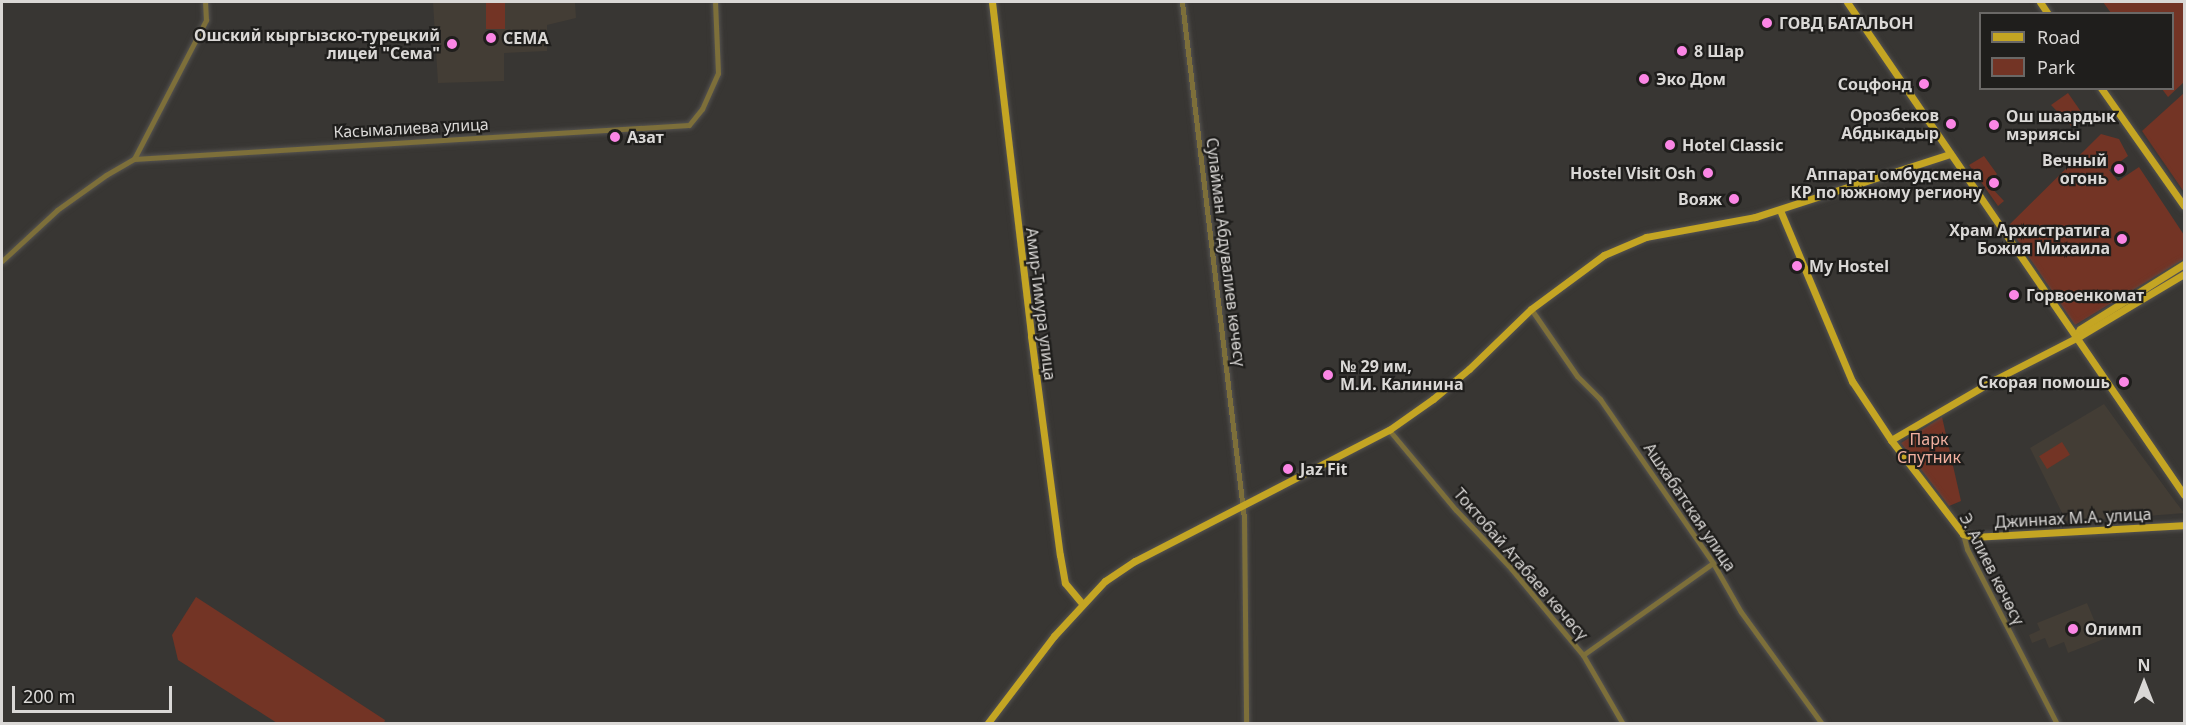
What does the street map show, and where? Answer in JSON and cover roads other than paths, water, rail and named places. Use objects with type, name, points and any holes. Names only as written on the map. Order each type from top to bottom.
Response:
[{"type":"main road","name":"Амир-Тимура улица","points":[[992,2],[1029,326],[1060,555],[1065,583],[1082,603]]},
{"type":"main road","points":[[1847,2],[2184,495]]},
{"type":"main road","points":[[2102,90],[2184,206]]},
{"type":"main road","points":[[987,723],[1010,691],[1082,603],[1119,571],[1389,430],[1433,399],[1469,369],[1531,309],[1563,283],[1604,255],[1626,244],[1780,210],[1950,154]]},
{"type":"main road","name":"Э. Алиев көчөсү","points":[[1780,210],[1852,381],[1891,440],[1963,534]]},
{"type":"main road","points":[[2075,336],[2080,329],[2184,264]]},
{"type":"main road","points":[[1891,440],[2184,274]]},
{"type":"main road","name":"Джиннах М.А. улица","points":[[1963,534],[1972,537],[2184,525]]},
{"type":"street","points":[[2,261],[57,210],[134,159],[206,20],[205,2]]},
{"type":"street","name":"Касымалиева улица","points":[[134,159],[689,125],[702,109],[718,73],[716,2]]},
{"type":"street","name":"Сулайман Абдувалиев көчөсү","points":[[1182,2],[1219,316],[1228,369],[1244,518],[1245,723]]},
{"type":"street","name":"Ашхабатская улица","points":[[1531,309],[1576,376],[1600,399],[1713,563],[1741,612],[1822,723]]},
{"type":"street","name":"Токтобай Атабаев көчөсү","points":[[1389,430],[1456,510],[1508,565],[1582,655],[1623,723]]},
{"type":"street","name":"Э. Алиев көчөсү","points":[[1963,534],[1966,549],[2057,723]]},
{"type":"street","points":[[1582,655],[1713,563]]},
{"type":"place","name":"ГОВД БАТАЛЬОН","points":[[1767,23]]},
{"type":"place","name":"СЕМА","points":[[491,38]]},
{"type":"place","name":"Ошский кыргызско-турецкий лицей \"Сема\"","points":[[452,44]]},
{"type":"place","name":"8 Шар","points":[[1682,51]]},
{"type":"place","name":"Эко Дом","points":[[1644,79]]},
{"type":"place","name":"Соцфонд","points":[[1924,84]]},
{"type":"place","name":"Орозбеков Абдыкадыр","points":[[1951,124]]},
{"type":"place","name":"Ош шаардык мэриясы","points":[[1994,125]]},
{"type":"place","name":"Азат","points":[[615,137]]},
{"type":"place","name":"Hotel Classic","points":[[1670,145]]},
{"type":"place","name":"Вечный огонь","points":[[2119,169]]},
{"type":"place","name":"Hostel Visit Osh","points":[[1708,173]]},
{"type":"place","name":"Аппарат омбудсмена КР по южному региону","points":[[1994,183]]},
{"type":"place","name":"Вояж","points":[[1734,199]]},
{"type":"place","name":"Храм Архистратига Божия Михаила","points":[[2122,239]]},
{"type":"place","name":"My Hostel","points":[[1797,266]]},
{"type":"place","name":"Горвоенкомат","points":[[2014,295]]},
{"type":"place","name":"№ 29 им, М.И. Калинина","points":[[1328,375]]},
{"type":"place","name":"Скорая помошь","points":[[2124,382]]},
{"type":"place","name":"Jaz Fit","points":[[1288,469]]},
{"type":"place","name":"Олимп","points":[[2073,629]]},
{"type":"park label","name":"Парк Спутник","points":[[1929,448]]}]
